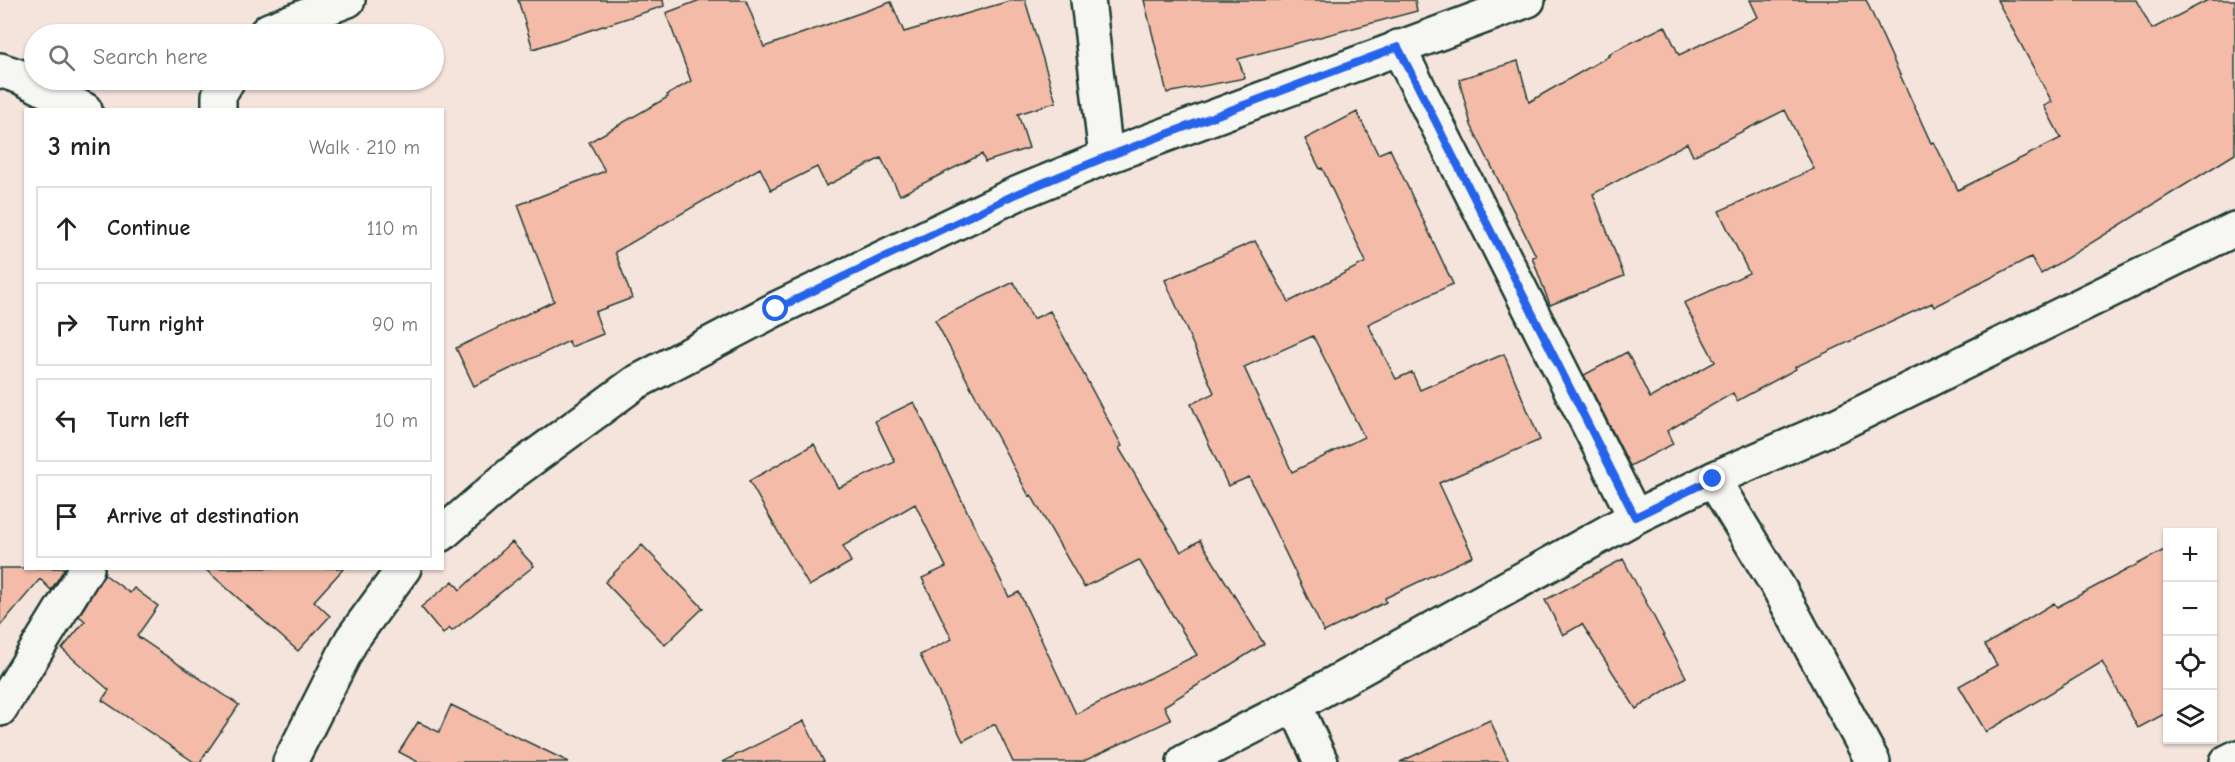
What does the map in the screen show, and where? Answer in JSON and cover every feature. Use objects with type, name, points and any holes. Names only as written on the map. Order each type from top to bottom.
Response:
[{"type":"street","points":[[285,24],[348,0]]},
{"type":"street","points":[[1088,0],[1106,157]]},
{"type":"street","points":[[444,532],[511,474],[635,383],[776,309],[1016,194],[1106,157],[1528,0]]},
{"type":"street","points":[[1398,47],[1635,517]]},
{"type":"street","points":[[0,70],[24,79]]},
{"type":"street","points":[[46,90],[81,108]]},
{"type":"street","points":[[219,108],[219,95],[222,90]]},
{"type":"street","points":[[1184,762],[1295,705],[1635,517],[1713,479],[1837,425],[2235,228]]},
{"type":"street","points":[[1713,479],[1780,590],[1873,762]]},
{"type":"street","points":[[0,709],[86,570]]},
{"type":"street","points":[[290,762],[352,639],[403,570]]},
{"type":"street","points":[[1295,705],[1321,762]]},
{"type":"street","points":[[2227,762],[2235,758]]},
{"type":"building","points":[[518,0],[663,0],[664,6],[533,49]]},
{"type":"building","points":[[700,0],[746,0],[764,47],[891,2],[904,32],[1013,0],[1025,0],[1056,102],[1018,114],[1029,148],[985,162],[982,154],[900,195],[881,158],[826,186],[817,167],[771,190],[760,168],[615,252],[632,298],[595,312],[603,334],[571,347],[569,341],[474,386],[456,348],[554,301],[518,205],[605,171],[589,142],[668,97],[667,95],[691,81],[666,13]]},
{"type":"building","points":[[1144,0],[1415,0],[1417,11],[1238,59],[1245,78],[1167,93]]},
{"type":"building","points":[[1750,0],[1866,0],[1931,143],[1934,142],[1958,190],[2061,138],[2044,106],[2052,102],[1997,0],[2136,0],[2152,29],[2208,0],[2235,0],[2235,154],[2041,274],[2031,257],[1934,307],[1932,303],[1795,367],[1796,369],[1737,401],[1733,393],[1667,431],[1673,444],[1630,466],[1584,375],[1627,352],[1650,398],[1715,362],[1684,303],[1749,273],[1719,211],[1814,169],[1785,110],[1693,156],[1687,143],[1593,194],[1624,276],[1550,305],[1532,257],[1536,256],[1471,125],[1459,79],[1518,61],[1529,102],[1609,56],[1608,54],[1665,26],[1679,55],[1758,17]]},
{"type":"building","points":[[1357,112],[1378,154],[1390,149],[1453,284],[1368,324],[1396,379],[1412,372],[1420,390],[1504,354],[1540,440],[1439,483],[1473,556],[1385,598],[1386,602],[1324,632],[1249,477],[1228,486],[1191,404],[1214,393],[1165,280],[1255,241],[1289,302],[1366,262],[1322,168],[1320,169],[1305,139]],"holes":[[[1313,336],[1364,437],[1292,472],[1244,367]]]},
{"type":"building","points":[[1014,282],[1033,319],[1050,311],[1122,446],[1119,448],[1181,552],[1200,540],[1264,644],[1164,706],[1171,720],[1082,762],[1013,762],[995,724],[963,741],[920,655],[952,639],[922,578],[946,567],[915,504],[843,546],[851,562],[809,586],[749,481],[814,444],[838,488],[895,462],[875,421],[914,402],[1009,597],[1019,592],[1076,714],[1197,655],[1139,560],[1084,587],[1031,495],[1029,496],[935,320]]},
{"type":"building","points":[[512,542],[534,566],[452,631],[449,628],[443,634],[421,607],[453,581],[460,590]]},
{"type":"building","points":[[642,545],[703,608],[665,645],[605,582]]},
{"type":"building","points":[[2163,551],[2163,715],[2138,728],[2102,662],[1986,732],[1959,686],[1997,665],[1985,645],[2054,603],[2057,607]]},
{"type":"building","points":[[1623,559],[1686,677],[1636,709],[1582,624],[1563,635],[1545,600]]},
{"type":"building","points":[[0,568],[64,570],[51,590],[40,579],[0,626]]},
{"type":"building","points":[[206,570],[342,570],[314,601],[330,616],[298,651]]},
{"type":"building","points":[[104,574],[130,593],[134,588],[158,606],[137,636],[239,705],[200,762],[194,762],[102,700],[109,690],[62,649],[85,621],[79,616]]},
{"type":"building","points":[[451,705],[569,762],[418,762],[399,752],[418,722],[439,732]]},
{"type":"building","points":[[1490,720],[1509,762],[1400,762]]},
{"type":"building","points":[[804,721],[824,762],[722,762]]},
{"type":"route","points":[[776,309],[1016,194],[1106,157],[1398,47],[1635,517],[1713,479]]}]
